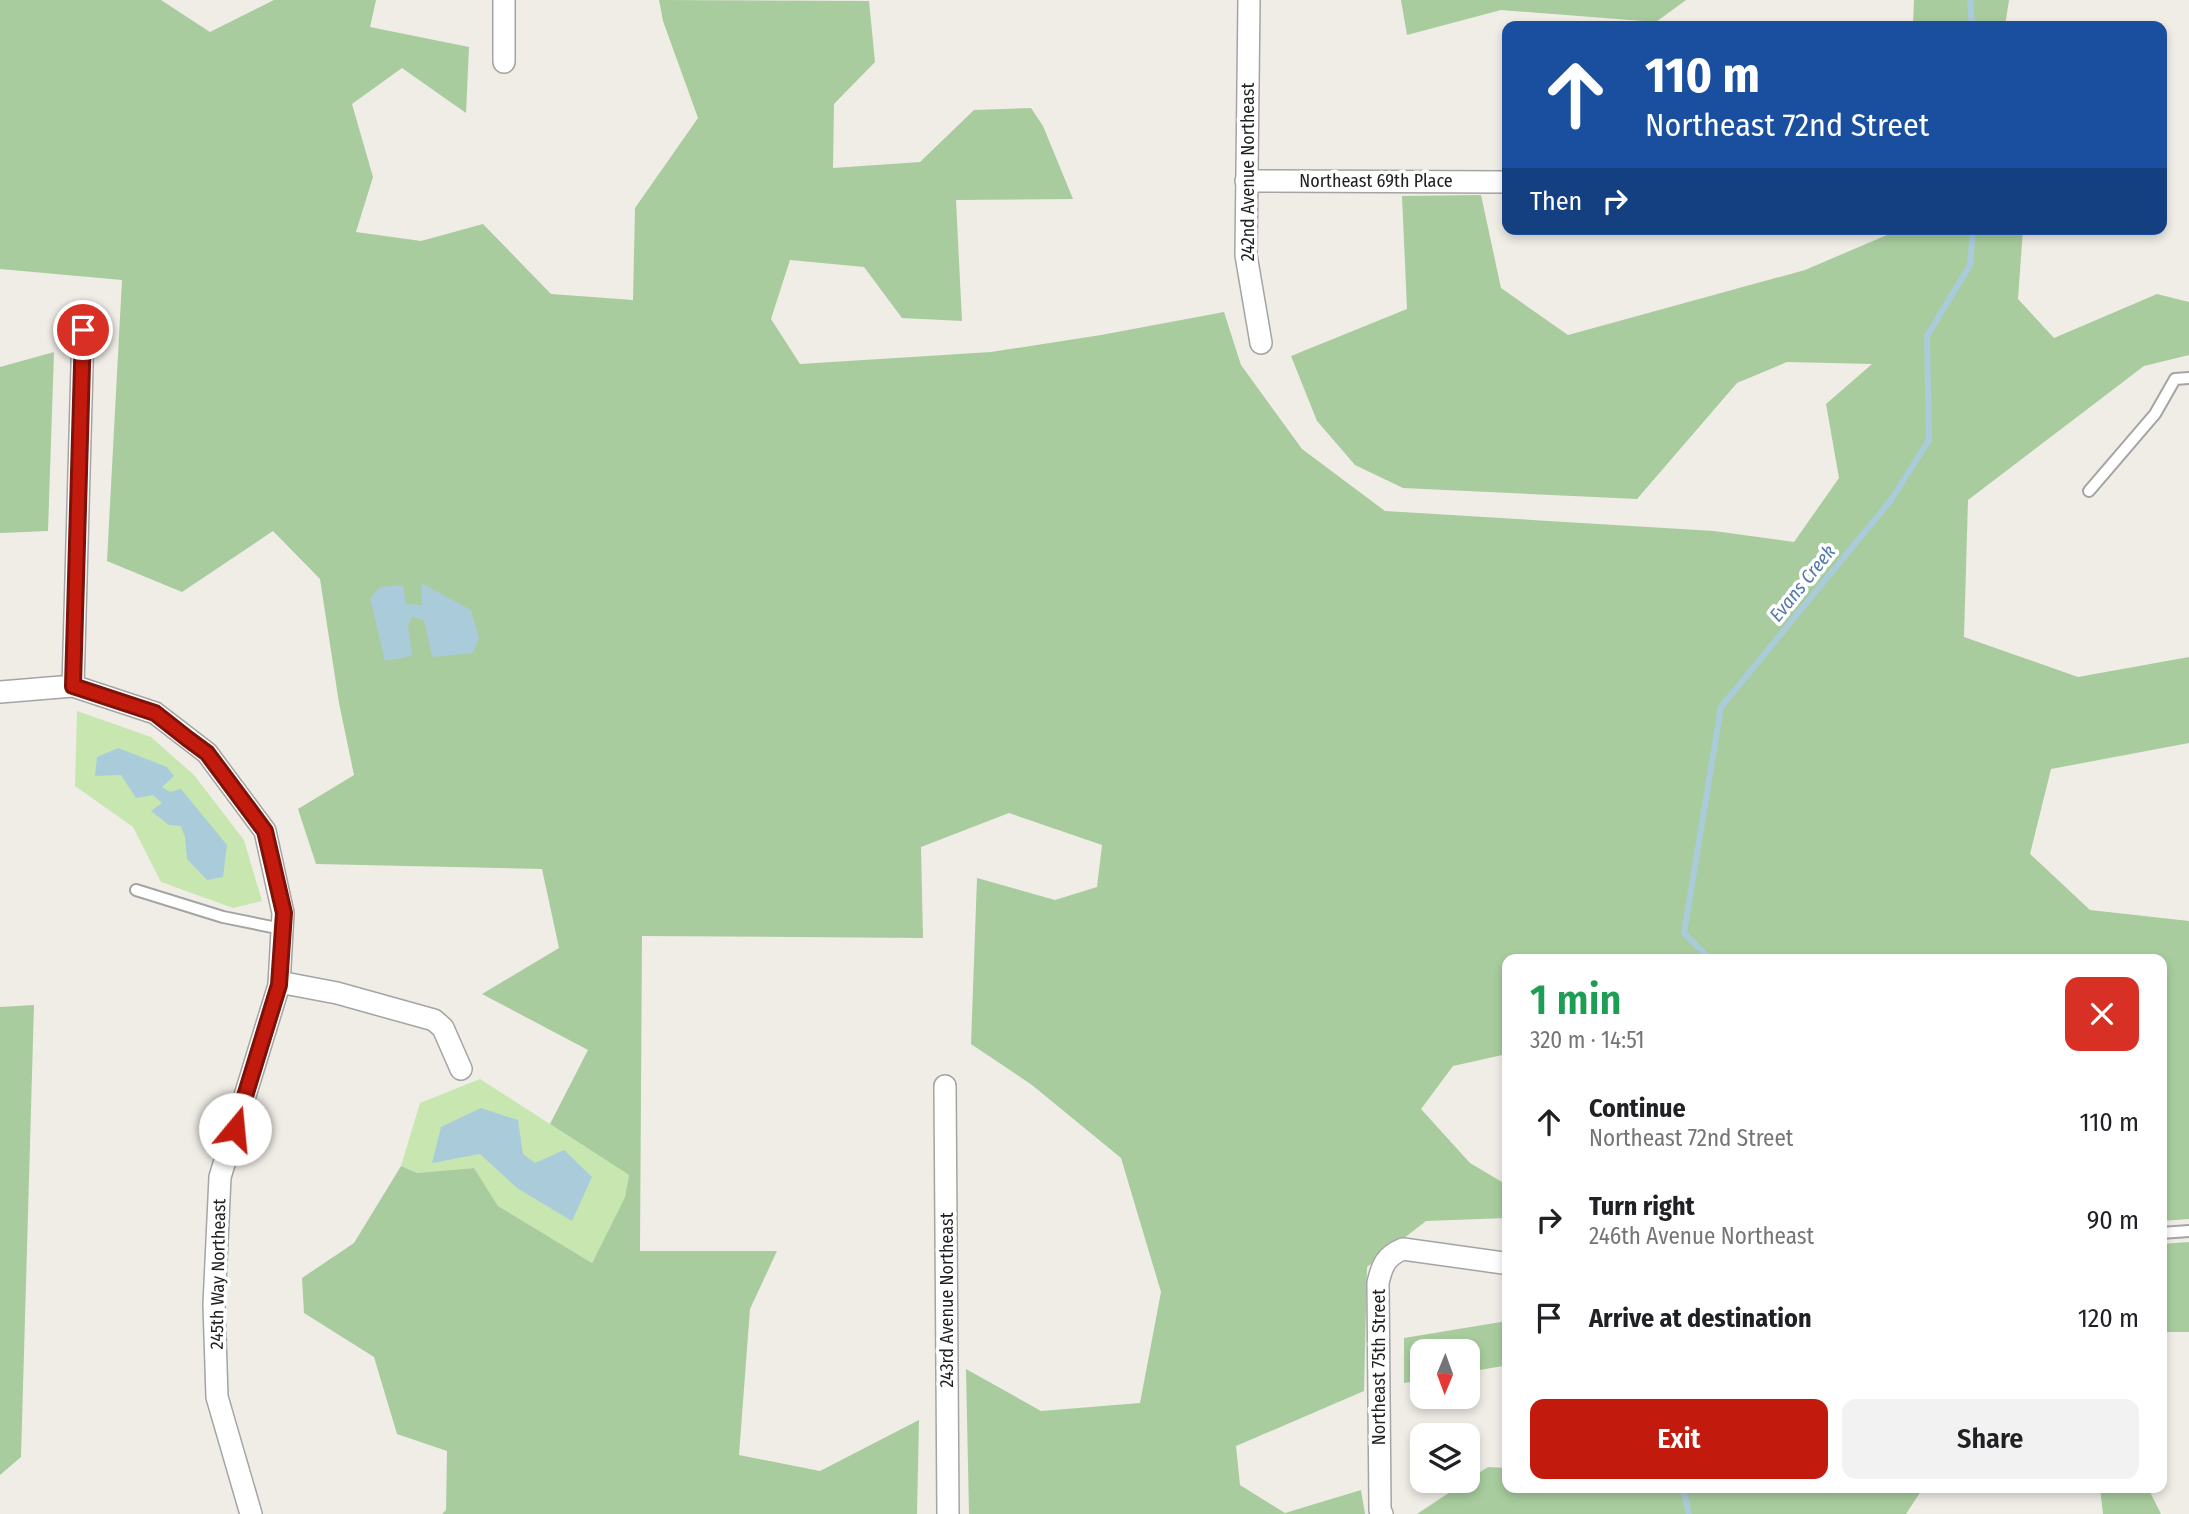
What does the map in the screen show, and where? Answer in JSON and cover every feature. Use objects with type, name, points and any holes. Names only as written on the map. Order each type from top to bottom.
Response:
[{"type":"street","points":[[504,0],[504,62]]},
{"type":"street","name":"242nd Avenue Northeast","points":[[1249,0],[1246,256],[1261,343]]},
{"type":"street","name":"Northeast 69th Place","points":[[1246,181],[1502,181]]},
{"type":"street","points":[[0,692],[73,686],[83,330]]},
{"type":"street","name":"245th Way Northeast","points":[[73,686],[155,713],[207,753],[265,831],[284,913],[279,982],[220,1177],[214,1305],[217,1397],[251,1514]]},
{"type":"street","points":[[279,982],[337,993],[434,1020],[443,1028],[461,1069]]},
{"type":"street","name":"243rd Avenue Northeast","points":[[945,1086],[948,1514]]},
{"type":"street","name":"Northeast 75th Street","points":[[1382,1514],[1378,1296],[1382,1266],[1390,1254],[1403,1249],[1502,1263]]},
{"type":"lane","points":[[2089,491],[2155,414],[2175,379],[2189,378]]},
{"type":"lane","points":[[136,890],[223,917],[282,929]]},
{"type":"lane","points":[[2167,1233],[2189,1231]]},
{"type":"green space","points":[[0,0],[161,0],[210,32],[274,0],[376,0],[370,27],[469,47],[466,113],[402,68],[352,104],[373,177],[356,232],[421,241],[483,224],[551,294],[633,300],[635,208],[698,118],[663,21],[659,0],[869,1],[875,62],[834,104],[833,168],[920,162],[974,110],[1031,108],[1043,126],[1073,199],[956,200],[962,321],[902,318],[864,267],[790,260],[771,319],[800,364],[991,352],[1224,312],[1241,365],[1302,449],[1385,511],[1714,531],[1794,542],[1839,478],[1826,404],[1872,364],[1787,362],[1737,383],[1637,499],[1403,488],[1355,465],[1317,421],[1291,356],[1407,309],[1402,196],[1481,195],[1501,288],[1568,335],[1805,270],[1887,235],[2023,235],[2018,299],[2054,338],[2157,294],[2189,302],[2189,355],[2144,366],[1968,500],[1964,637],[2078,677],[2189,657],[2189,743],[2051,769],[2030,854],[2090,910],[2189,921],[2189,1219],[2167,1221],[2167,954],[1502,954],[1502,1055],[1453,1066],[1421,1109],[1470,1163],[1502,1182],[1502,1218],[1426,1221],[1367,1267],[1364,1391],[1236,1446],[1240,1485],[1285,1513],[1361,1490],[1365,1514],[969,1514],[966,1369],[1041,1411],[1140,1403],[1161,1292],[1121,1158],[1032,1085],[971,1044],[977,878],[1055,900],[1097,887],[1102,845],[1009,813],[921,847],[923,938],[642,936],[640,1251],[777,1251],[750,1309],[739,1455],[820,1471],[919,1420],[917,1514],[442,1514],[446,1510],[447,1451],[397,1434],[374,1357],[304,1313],[302,1278],[354,1243],[401,1166],[417,1173],[474,1168],[498,1206],[592,1263],[625,1197],[629,1175],[550,1124],[588,1050],[482,994],[559,948],[542,869],[316,864],[298,809],[354,775],[339,703],[320,579],[273,531],[182,592],[107,561],[122,280],[0,269]]},
{"type":"green space","points":[[1401,0],[1686,0],[1657,21],[1501,10],[1407,35]]},
{"type":"green space","points":[[1914,0],[2009,0],[2006,21],[1913,21]]},
{"type":"green space","points":[[54,352],[48,531],[0,533],[0,367]]},
{"type":"green space","points":[[77,711],[151,737],[194,775],[244,840],[262,901],[233,908],[161,882],[133,827],[75,786]]},
{"type":"green space","points":[[34,1005],[21,1457],[0,1475],[0,1007]]},
{"type":"green space","points":[[480,1079],[629,1175],[625,1197],[592,1263],[498,1206],[474,1168],[417,1173],[401,1166],[420,1103]]},
{"type":"green space","points":[[2189,1242],[2189,1332],[2167,1332],[2167,1244]]},
{"type":"green space","points":[[1502,1322],[1502,1366],[1480,1370],[1480,1339],[1410,1339],[1410,1382],[1404,1383],[1404,1338]]},
{"type":"green space","points":[[1488,1467],[1502,1468],[1502,1493],[1920,1493],[1906,1514],[1417,1514],[1449,1493],[1480,1493],[1480,1472]]},
{"type":"green space","points":[[2101,1493],[2150,1493],[2161,1514],[2103,1514]]},
{"type":"water","points":[[421,583],[471,610],[479,638],[473,653],[432,657],[424,620],[412,617],[408,625],[412,656],[385,661],[370,598],[380,587],[403,585],[406,604],[422,605]]},
{"type":"water","points":[[118,748],[167,767],[174,776],[162,787],[170,792],[181,789],[227,845],[223,877],[207,880],[187,859],[181,826],[169,825],[151,811],[162,803],[153,795],[136,798],[121,775],[95,776],[97,757]]},
{"type":"water","points":[[481,1108],[518,1120],[523,1154],[535,1163],[564,1150],[592,1177],[572,1221],[517,1188],[480,1154],[432,1163],[441,1127]]},
{"type":"waterway","name":"Evans Creek","points":[[1970,0],[1972,21]]},
{"type":"waterway","name":"Evans Creek","points":[[1705,954],[1684,933],[1721,707],[1891,500],[1929,440],[1927,336],[1970,265],[1972,235]]},
{"type":"waterway","name":"Evans Creek","points":[[1684,1493],[1689,1514]]},
{"type":"route","points":[[83,330],[73,686],[155,713],[207,753],[265,831],[284,913],[279,985],[235,1129]]}]
